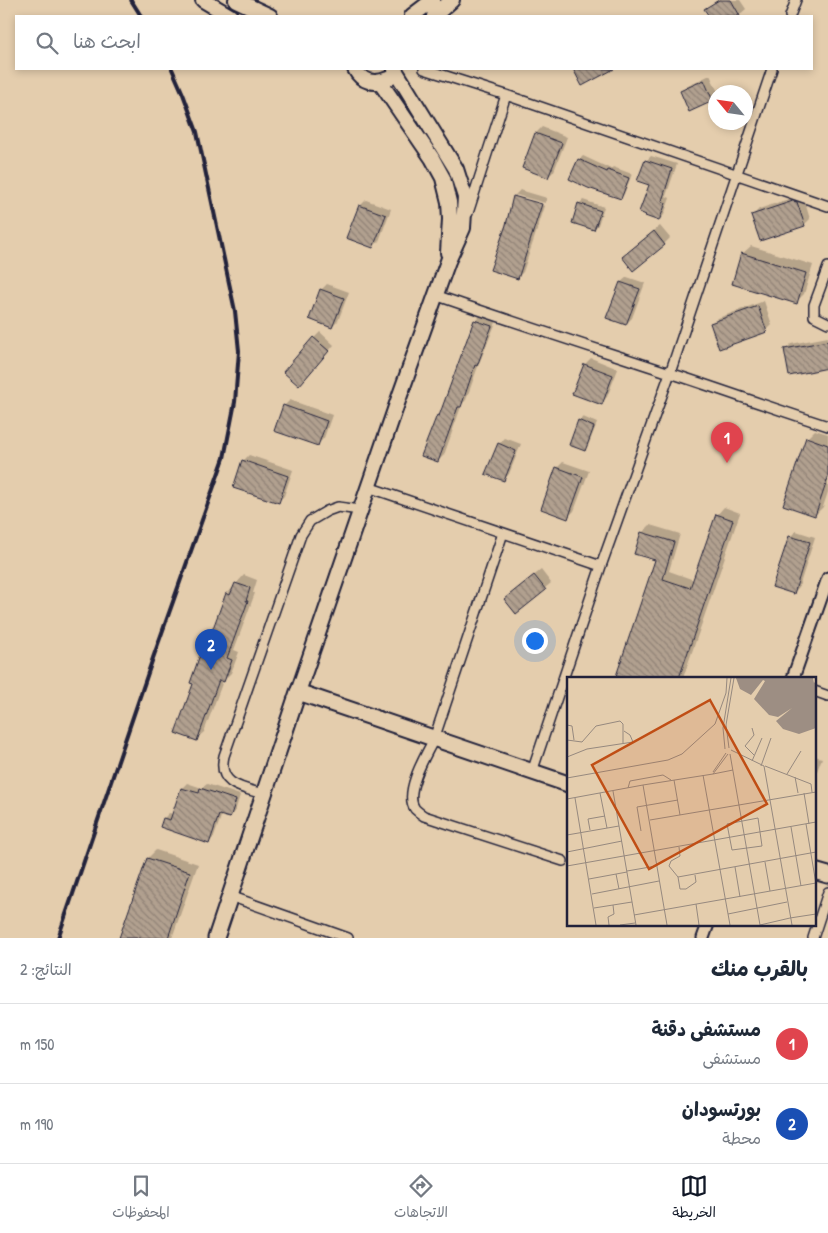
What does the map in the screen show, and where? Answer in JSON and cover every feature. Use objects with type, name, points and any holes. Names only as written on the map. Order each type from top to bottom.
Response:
[{"type":"highway","points":[[216,938],[298,692],[567,784]]},
{"type":"highway","points":[[816,871],[828,875]]},
{"type":"main road","points":[[203,0],[228,15]]},
{"type":"main road","points":[[236,0],[268,15]]},
{"type":"main road","points":[[413,15],[433,0]]},
{"type":"main road","points":[[435,15],[452,0]]},
{"type":"main road","points":[[355,70],[362,78],[370,82],[380,82],[389,78],[395,70]]},
{"type":"main road","points":[[298,692],[435,295],[463,228],[465,197],[456,169],[397,70]]},
{"type":"main road","points":[[380,82],[432,158],[443,178],[449,202],[448,261]]},
{"type":"main road","points":[[443,178],[456,169]]},
{"type":"street","points":[[790,15],[796,0]]},
{"type":"street","points":[[427,70],[506,95],[828,206]]},
{"type":"street","points":[[532,772],[601,566],[670,373],[772,70]]},
{"type":"street","points":[[463,228],[506,95]]},
{"type":"street","points":[[828,267],[814,305],[814,316],[828,324]]},
{"type":"street","points":[[435,295],[547,334],[828,426]]},
{"type":"street","points":[[368,487],[601,566]]},
{"type":"street","points":[[264,794],[236,786],[230,782],[223,770],[224,756],[301,535],[310,521],[338,506],[360,510]]},
{"type":"street","points":[[502,533],[434,739],[419,769],[411,793],[412,802],[415,809],[424,816],[564,861]]},
{"type":"street","points":[[793,677],[828,578]]},
{"type":"street","points":[[816,692],[828,696]]},
{"type":"street","points":[[813,938],[828,892]]},
{"type":"street","points":[[230,896],[348,938]]},
{"type":"street","points":[[703,938],[707,926]]},
{"type":"building","points":[[719,0],[731,0],[739,15],[708,15],[704,9]]},
{"type":"building","points":[[574,70],[612,70],[582,86]]},
{"type":"building","points":[[704,80],[708,89],[708,103],[689,112],[680,91]]},
{"type":"building","points":[[535,133],[562,143],[548,178],[522,168]]},
{"type":"building","points":[[578,159],[607,172],[608,170],[629,178],[621,199],[588,188],[569,179]]},
{"type":"building","points":[[645,160],[672,169],[662,201],[666,203],[659,221],[639,212],[649,185],[637,181]]},
{"type":"building","points":[[513,196],[542,204],[518,279],[490,270],[506,225]]},
{"type":"building","points":[[793,201],[797,202],[805,226],[760,241],[751,215]]},
{"type":"building","points":[[578,203],[601,211],[594,230],[572,223]]},
{"type":"building","points":[[359,205],[386,215],[373,248],[346,238]]},
{"type":"building","points":[[654,231],[665,245],[633,271],[622,257]]},
{"type":"building","points":[[741,253],[806,273],[797,304],[732,284]]},
{"type":"building","points":[[620,282],[640,289],[626,325],[606,318]]},
{"type":"building","points":[[320,289],[344,298],[332,328],[309,319]]},
{"type":"building","points":[[758,306],[767,332],[719,349],[710,323]]},
{"type":"building","points":[[474,320],[492,326],[477,366],[475,365],[461,407],[458,407],[438,462],[421,456],[437,415],[439,416]]},
{"type":"building","points":[[313,337],[329,351],[299,386],[283,372]]},
{"type":"building","points":[[828,341],[828,368],[789,376],[784,349]]},
{"type":"building","points":[[584,364],[613,375],[602,405],[572,394]]},
{"type":"building","points":[[283,405],[327,421],[318,446],[274,431]]},
{"type":"building","points":[[578,420],[594,427],[585,451],[569,445]]},
{"type":"building","points":[[806,437],[828,445],[828,478],[815,516],[783,505]]},
{"type":"building","points":[[498,443],[516,451],[504,481],[485,474]]},
{"type":"building","points":[[242,460],[288,476],[279,503],[233,488]]},
{"type":"building","points":[[556,467],[583,477],[568,519],[541,509]]},
{"type":"building","points":[[716,514],[733,520],[679,677],[616,676],[655,560],[634,554],[641,532],[674,542],[663,579],[690,588]]},
{"type":"building","points":[[789,536],[810,542],[794,594],[772,587]]},
{"type":"building","points":[[534,575],[546,590],[516,614],[504,599]]},
{"type":"building","points":[[235,583],[250,588],[246,601],[248,601],[227,658],[232,660],[224,682],[219,680],[197,741],[175,733],[193,684],[190,683],[206,638],[209,639],[226,593],[230,595]]},
{"type":"building","points":[[181,788],[199,793],[200,788],[236,800],[230,818],[219,815],[209,844],[160,827],[163,818],[170,820]]},
{"type":"building","points":[[147,858],[190,872],[168,938],[119,938]]},
{"type":"railway","points":[[131,0],[140,15]]},
{"type":"railway","points":[[58,938],[153,658],[224,458],[235,402],[239,351],[235,311],[197,132],[172,70]]},
{"type":"place","name":"مستشفى دقنة","points":[[727,463]]},
{"type":"place","name":"بورتسودان","points":[[211,670]]}]
